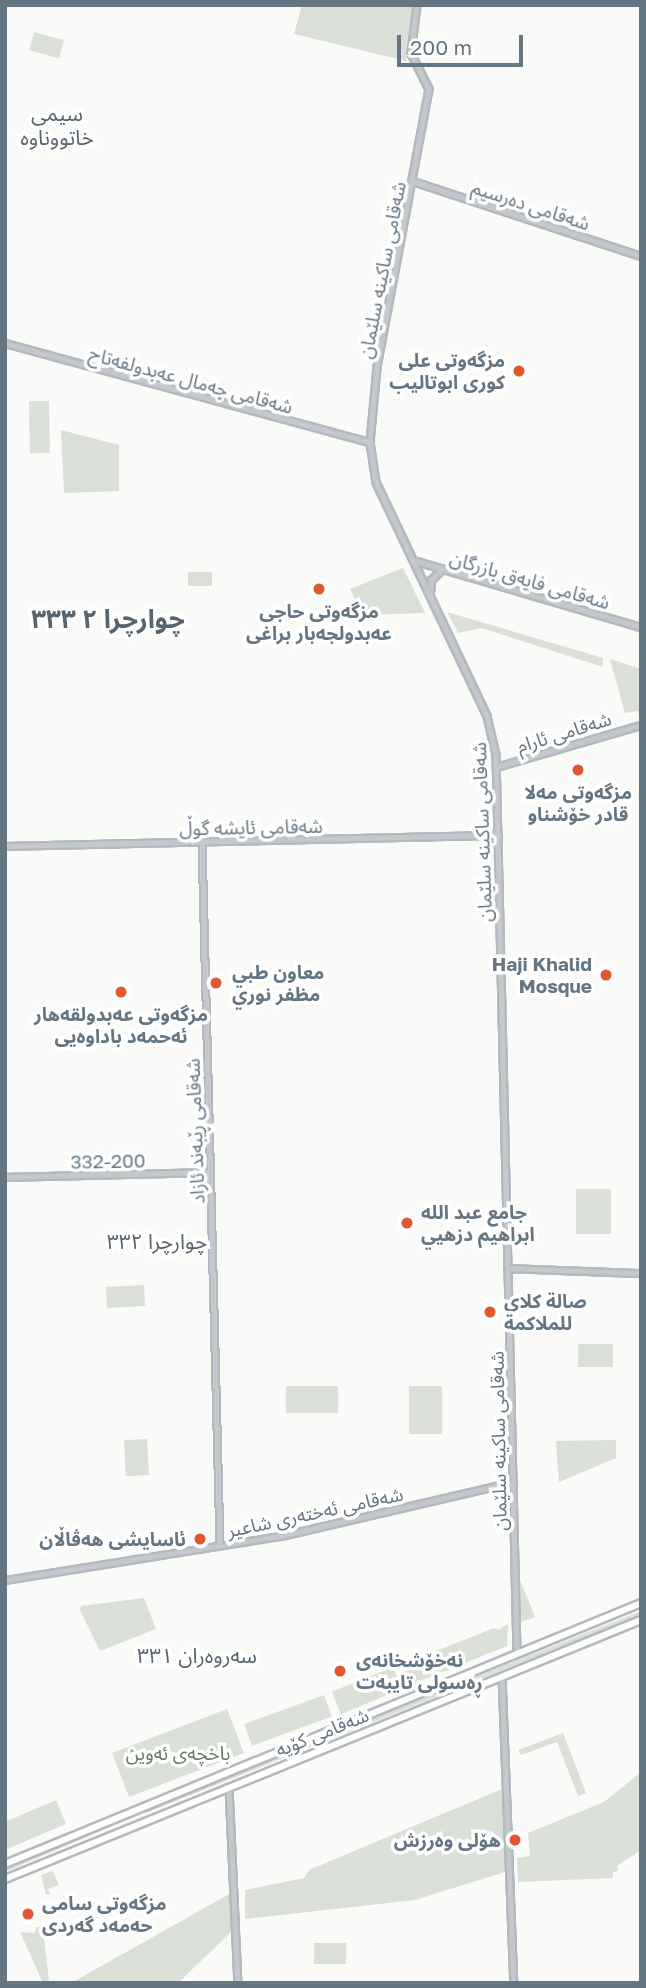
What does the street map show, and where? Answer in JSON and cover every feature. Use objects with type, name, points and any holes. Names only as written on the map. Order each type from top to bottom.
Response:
[{"type":"highway","name":"شەقامی کۆیە","points":[[5,1864],[641,1603]]},
{"type":"highway","name":"شەقامی کۆیە","points":[[5,1879],[641,1620]]},
{"type":"highway","points":[[130,1812],[136,1824]]},
{"type":"street","name":"شەقامی ساکینە سلێمان","points":[[417,5],[411,53],[429,89],[377,367],[370,442],[376,482],[487,716],[496,767],[517,1653]]},
{"type":"street","name":"شەقامی دەرسیم","points":[[413,181],[641,256]]},
{"type":"street","name":"شەقامی جەمال عەبدولفەتاح","points":[[5,343],[370,442]]},
{"type":"street","name":"شەقامی فایەق بازرگان","points":[[412,560],[641,627]]},
{"type":"street","points":[[430,598],[431,580],[442,569]]},
{"type":"street","name":"شەقامی ئارام","points":[[496,767],[641,725]]},
{"type":"street","name":"شەقامی ئایشە گوڵ","points":[[5,846],[498,835]]},
{"type":"street","name":"شەقامی ڕێبەند ئازاد","points":[[202,842],[220,1545]]},
{"type":"street","name":"332-200","points":[[5,1177],[210,1172]]},
{"type":"street","points":[[509,1268],[641,1273]]},
{"type":"street","name":"شەقامی ئەختەری شاعیر","points":[[5,1580],[315,1529],[513,1482]]},
{"type":"street","points":[[502,1676],[514,1983]]},
{"type":"street","points":[[229,1786],[238,1983]]},
{"type":"green space","points":[[302,5],[415,5],[406,61],[294,34]]},
{"type":"green space","points":[[34,32],[64,40],[59,58],[29,50]]},
{"type":"green space","points":[[29,401],[49,401],[50,453],[30,453]]},
{"type":"green space","points":[[61,430],[119,445],[119,491],[64,493]]},
{"type":"green space","points":[[403,568],[425,613],[363,615],[350,589]]},
{"type":"green space","points":[[188,572],[212,572],[212,586],[188,586]]},
{"type":"green space","points":[[447,612],[603,658],[603,667],[482,628],[458,633]]},
{"type":"green space","points":[[610,659],[641,669],[641,717],[637,711],[625,713]]},
{"type":"green space","points":[[576,1189],[611,1189],[611,1234],[576,1234]]},
{"type":"green space","points":[[144,1285],[145,1306],[107,1308],[106,1287]]},
{"type":"green space","points":[[578,1344],[613,1344],[613,1367],[578,1367]]},
{"type":"green space","points":[[286,1386],[338,1386],[338,1413],[286,1413]]},
{"type":"green space","points":[[409,1386],[442,1386],[442,1434],[409,1434]]},
{"type":"green space","points":[[147,1439],[149,1475],[126,1476],[124,1440]]},
{"type":"green space","points":[[616,1440],[616,1458],[559,1482],[556,1441]]},
{"type":"green space","points":[[520,1580],[535,1617],[521,1622],[519,1582]]},
{"type":"green space","points":[[144,1598],[156,1629],[100,1651],[80,1610],[81,1606]]},
{"type":"green space","points":[[641,1611],[641,1614],[573,1642],[146,1813],[144,1809]]},
{"type":"green space","points":[[508,1624],[507,1646],[410,1685],[401,1665]]},
{"type":"green space","points":[[393,1667],[402,1689],[341,1714],[332,1692]]},
{"type":"green space","points":[[324,1695],[332,1717],[252,1746],[244,1724]]},
{"type":"green space","name":"باخچەی ئەوین","points":[[227,1709],[244,1753],[129,1797],[112,1753]]},
{"type":"green space","points":[[563,1733],[586,1793],[578,1796],[557,1742],[521,1755],[518,1750]]},
{"type":"green space","points":[[641,1772],[641,1850],[618,1865],[618,1871],[613,1872],[613,1878],[518,1882],[517,1858],[530,1856],[528,1833],[604,1802]]},
{"type":"green space","points":[[502,1789],[505,1872],[415,1900],[245,1919],[245,1890],[304,1878],[309,1870]]},
{"type":"green space","points":[[56,1800],[66,1824],[5,1850],[5,1822]]},
{"type":"green space","points":[[124,1820],[89,1836],[5,1872],[5,1867]]},
{"type":"green space","points":[[53,1871],[59,1885],[48,1889],[50,1894],[46,1895],[41,1875]]},
{"type":"green space","points":[[233,1892],[234,1929],[178,1983],[71,1983]]},
{"type":"green space","points":[[36,1927],[41,1927],[44,1938],[49,1980],[43,1983],[20,1932],[35,1933]]},
{"type":"green space","points":[[314,1943],[346,1943],[346,1964],[314,1964]]},
{"type":"place","name":"مزگەوتی علی کوری ابوتالیب","points":[[519,371]]},
{"type":"place","name":"مزگەوتی حاجی عەبدولجەبار براغی","points":[[319,589]]},
{"type":"place","name":"مزگەوتی مەلا قادر خۆشناو","points":[[578,770]]},
{"type":"place","name":"Haji Khalid Mosque","points":[[606,975]]},
{"type":"place","name":"معاون طبي مظفر نوري","points":[[216,983]]},
{"type":"place","name":"مزگەوتی عەبدولقەهار ئەحمەد باداوەیی","points":[[121,992]]},
{"type":"place","name":"جامع عبد الله ابراهيم دزهيي","points":[[407,1223]]},
{"type":"place","name":"صالة كلاي للملاكمة","points":[[490,1312]]},
{"type":"place","name":"ئاسایشی هەڤاڵان","points":[[200,1539]]},
{"type":"place","name":"نەخۆشخانەی ڕەسولی تایبەت","points":[[340,1671]]},
{"type":"place","name":"هۆلی وەرزش","points":[[515,1840]]},
{"type":"place","name":"مزگەوتی سامی حەمەد گەردی","points":[[28,1914]]},
{"type":"district","name":"سیمی خاتووناوه","points":[[57,125]]},
{"type":"district","name":"چوارچرا ٢ ٣٣٣","points":[[108,619]]},
{"type":"district","name":"چوارچرا ٣٣٢","points":[[157,1241]]},
{"type":"district","name":"سەروەران ٣٣١","points":[[197,1655]]}]
